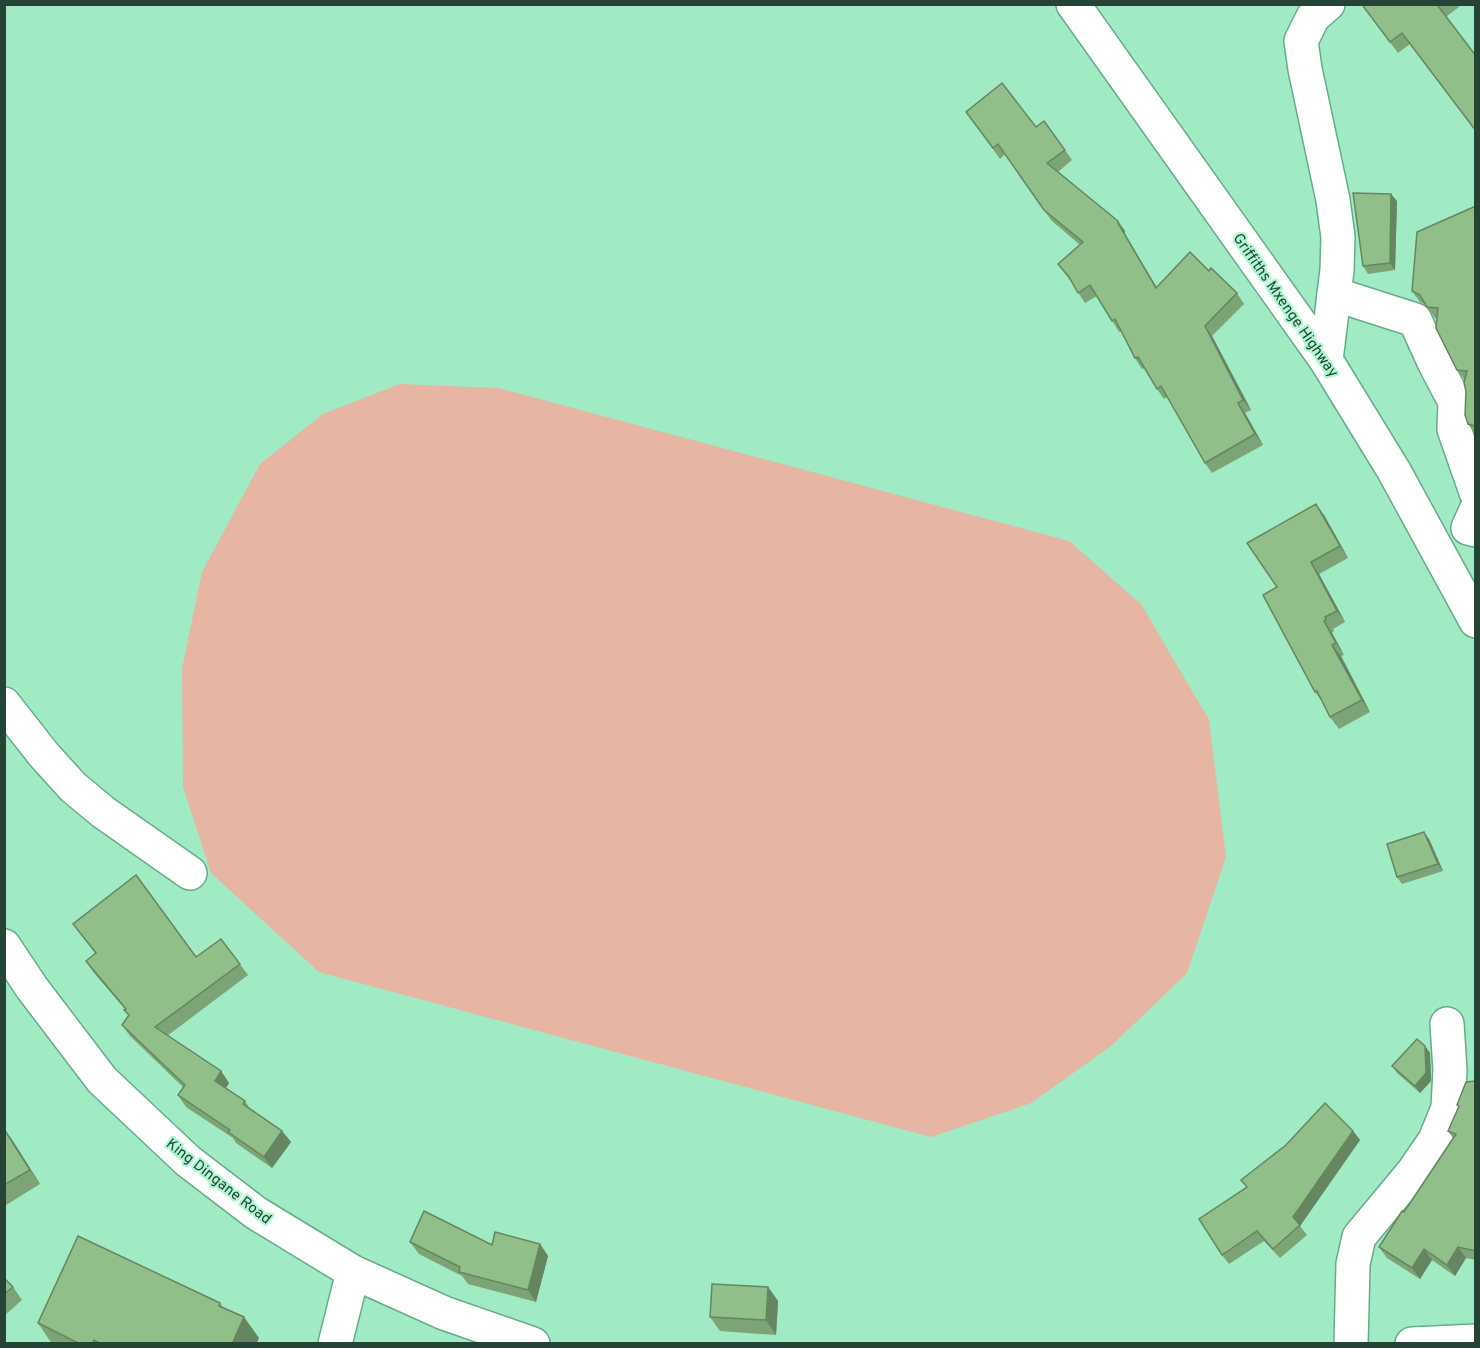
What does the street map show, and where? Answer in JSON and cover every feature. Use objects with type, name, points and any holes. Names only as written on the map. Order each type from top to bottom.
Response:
[{"type":"street","name":"Griffiths Mxenge Highway","points":[[1073,4],[1326,360],[1394,471],[1476,621]]},
{"type":"street","points":[[1326,360],[1338,237],[1333,200],[1301,41],[1313,17],[1328,4]]},
{"type":"street","points":[[1334,294],[1415,320],[1455,402],[1454,429],[1476,492]]},
{"type":"street","points":[[1476,510],[1468,528],[1476,530]]},
{"type":"street","points":[[4,704],[44,755],[73,787],[103,812],[190,873]]},
{"type":"street","name":"King Dingane Road","points":[[4,946],[32,988],[102,1080],[188,1161],[256,1213],[353,1272],[444,1313],[533,1344]]},
{"type":"street","points":[[1351,1344],[1353,1264],[1359,1237],[1413,1172],[1435,1140],[1448,1108],[1450,1070],[1447,1024]]},
{"type":"street","points":[[335,1344],[353,1272]]},
{"type":"street","points":[[1412,1344],[1476,1341]]},
{"type":"shaded area","points":[[400,384],[499,388],[1069,541],[1141,604],[1209,720],[1226,857],[1187,973],[1111,1046],[1031,1103],[931,1137],[319,972],[211,873],[183,787],[182,669],[202,572],[260,464],[323,414]]},
{"type":"building","points":[[1364,4],[1440,4],[1438,6],[1476,56],[1476,131],[1402,33],[1390,42],[1363,6]]},
{"type":"building","points":[[1002,83],[1036,127],[1044,121],[1065,150],[1047,163],[1118,221],[1156,288],[1190,252],[1209,271],[1211,268],[1237,293],[1205,326],[1243,400],[1238,403],[1255,434],[1205,463],[1161,386],[1157,389],[1138,357],[1135,358],[1115,319],[1112,321],[1090,285],[1078,293],[1058,264],[1083,242],[1044,210],[998,144],[993,148],[966,112]]},
{"type":"building","points":[[1353,193],[1391,194],[1390,263],[1363,266]]},
{"type":"building","points":[[1476,206],[1476,426],[1468,424],[1465,415],[1464,383],[1467,371],[1457,370],[1436,328],[1438,308],[1427,307],[1420,295],[1412,291],[1417,232]]},
{"type":"building","points":[[1316,504],[1340,546],[1311,562],[1337,611],[1325,617],[1324,621],[1336,643],[1332,645],[1362,700],[1330,717],[1263,595],[1277,587],[1247,543]]},
{"type":"building","points":[[1424,832],[1438,864],[1397,877],[1387,844]]},
{"type":"building","points":[[136,875],[196,957],[221,939],[240,964],[155,1027],[221,1071],[215,1081],[245,1101],[243,1104],[282,1131],[264,1157],[228,1132],[230,1130],[178,1095],[185,1085],[122,1025],[129,1015],[124,1010],[126,1009],[86,961],[96,953],[73,924]]},
{"type":"building","points":[[1417,1039],[1425,1046],[1426,1073],[1415,1086],[1392,1066]]},
{"type":"building","points":[[1476,1081],[1476,1251],[1458,1247],[1447,1265],[1424,1249],[1412,1268],[1379,1247],[1456,1134],[1448,1131],[1459,1106],[1457,1105],[1466,1082]]},
{"type":"building","points":[[1325,1103],[1353,1131],[1293,1217],[1300,1225],[1273,1249],[1257,1231],[1222,1255],[1199,1219],[1247,1187],[1241,1180],[1286,1145]]},
{"type":"building","points":[[4,1129],[30,1170],[4,1185]]},
{"type":"building","points":[[424,1211],[492,1245],[495,1232],[540,1244],[528,1290],[459,1272],[460,1267],[410,1242]]},
{"type":"building","points":[[78,1236],[220,1303],[219,1306],[244,1317],[232,1344],[101,1344],[94,1340],[92,1344],[80,1344],[38,1323]]},
{"type":"building","points":[[4,1278],[13,1287],[4,1294]]},
{"type":"building","points":[[712,1284],[768,1287],[766,1320],[710,1317]]}]
